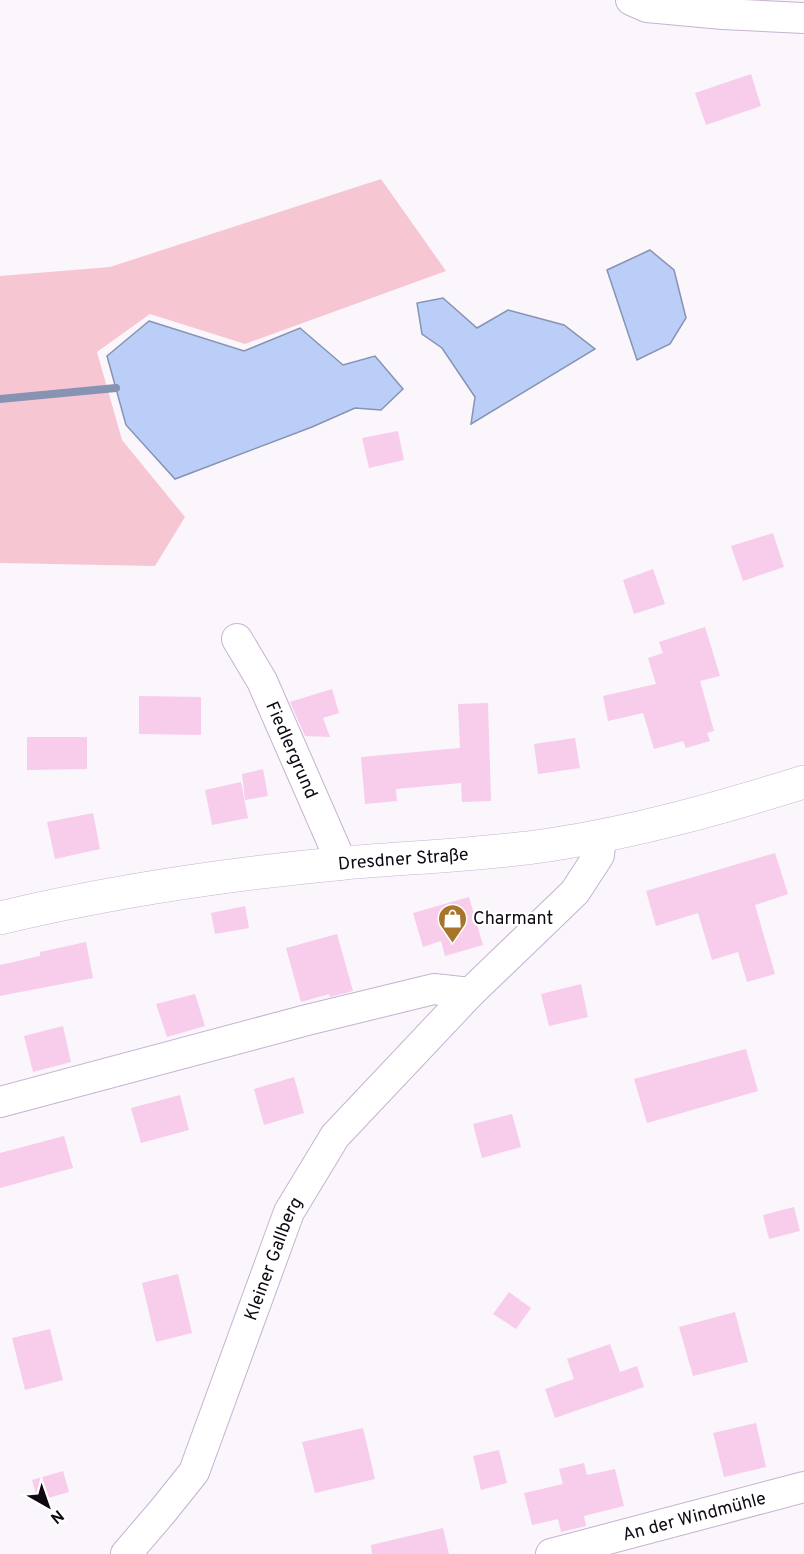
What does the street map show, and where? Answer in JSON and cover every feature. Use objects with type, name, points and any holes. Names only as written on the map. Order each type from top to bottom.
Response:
[{"type":"main road","name":"Dresdner Straße","points":[[0,918],[45,907],[162,887],[342,864],[546,845],[601,836],[697,814],[804,782]]},
{"type":"street","points":[[631,0],[647,7],[804,18]]},
{"type":"street","name":"Fiedlergrund","points":[[237,639],[262,681],[342,864]]},
{"type":"street","name":"Kleiner Gallberg","points":[[126,1554],[194,1472],[289,1212],[335,1136],[470,993],[574,892],[599,855],[601,836]]},
{"type":"street","points":[[0,1102],[307,1020],[434,989],[470,993]]},
{"type":"street","name":"An der Windmühle","points":[[551,1554],[804,1486]]},
{"type":"shaded area","points":[[381,179],[446,271],[245,344],[150,314],[97,352],[122,440],[185,517],[155,566],[0,563],[0,276],[110,267]]},
{"type":"water","points":[[650,250],[674,270],[686,318],[670,344],[637,360],[607,270]]},
{"type":"water","points":[[443,298],[477,328],[508,310],[564,325],[595,349],[471,424],[475,397],[442,348],[422,334],[417,303]]},
{"type":"water","points":[[149,321],[244,351],[300,328],[343,365],[375,356],[403,389],[381,410],[355,408],[312,427],[175,479],[126,425],[107,356]]},
{"type":"building","points":[[751,74],[761,106],[706,125],[695,93]]},
{"type":"building","points":[[398,431],[404,460],[369,468],[362,438]]},
{"type":"building","points":[[773,533],[784,567],[743,581],[731,546]]},
{"type":"building","points":[[653,569],[665,604],[634,614],[623,580]]},
{"type":"building","points":[[705,627],[720,676],[700,681],[714,731],[707,733],[710,741],[686,748],[683,741],[654,749],[643,713],[608,721],[603,696],[656,684],[648,658],[663,653],[659,642]]},
{"type":"building","points":[[332,689],[339,713],[323,718],[330,737],[305,736],[290,702]]},
{"type":"building","points":[[139,696],[201,697],[201,735],[139,734]]},
{"type":"building","points":[[488,703],[491,801],[462,802],[461,783],[396,789],[397,801],[365,804],[361,757],[460,748],[458,704]]},
{"type":"building","points":[[27,737],[87,737],[87,769],[27,770]]},
{"type":"building","points":[[575,738],[580,768],[538,774],[534,744]]},
{"type":"building","points":[[263,769],[268,796],[245,800],[242,774]]},
{"type":"building","points":[[241,782],[248,818],[212,825],[205,790]]},
{"type":"building","points":[[93,813],[100,849],[55,859],[47,822]]},
{"type":"building","points":[[775,853],[788,894],[755,905],[775,974],[747,982],[738,952],[712,960],[698,913],[656,926],[646,891]]},
{"type":"building","points":[[469,897],[483,945],[445,956],[441,941],[423,947],[413,913]]},
{"type":"building","points":[[245,906],[249,928],[215,934],[211,913]]},
{"type":"building","points":[[337,934],[353,991],[330,997],[329,994],[301,1002],[286,948]]},
{"type":"building","points":[[86,942],[93,978],[0,996],[0,965],[40,956],[40,952]]},
{"type":"building","points":[[581,984],[588,1017],[549,1026],[541,994]]},
{"type":"building","points":[[195,994],[205,1026],[167,1037],[156,1004]]},
{"type":"building","points":[[63,1026],[71,1062],[33,1072],[24,1036]]},
{"type":"building","points":[[746,1049],[758,1091],[647,1123],[634,1079]]},
{"type":"building","points":[[294,1077],[304,1113],[264,1125],[254,1089]]},
{"type":"building","points":[[180,1095],[189,1130],[141,1143],[131,1108]]},
{"type":"building","points":[[512,1114],[521,1147],[482,1158],[473,1124]]},
{"type":"building","points":[[64,1136],[73,1168],[0,1188],[0,1153]]},
{"type":"building","points":[[794,1207],[800,1231],[769,1239],[763,1215]]},
{"type":"building","points":[[178,1274],[192,1333],[156,1342],[142,1283]]},
{"type":"building","points":[[509,1292],[531,1308],[516,1329],[493,1314]]},
{"type":"building","points":[[735,1312],[748,1362],[693,1376],[679,1327]]},
{"type":"building","points":[[50,1329],[63,1380],[25,1390],[12,1338]]},
{"type":"building","points":[[610,1344],[620,1372],[637,1366],[644,1387],[555,1418],[545,1389],[574,1379],[567,1359]]},
{"type":"building","points":[[756,1423],[766,1467],[724,1477],[713,1433]]},
{"type":"building","points":[[363,1428],[375,1479],[315,1493],[302,1442]]},
{"type":"building","points":[[499,1450],[507,1483],[481,1490],[473,1456]]},
{"type":"building","points":[[584,1463],[587,1475],[615,1469],[624,1506],[584,1516],[586,1526],[561,1532],[558,1519],[532,1525],[524,1493],[563,1484],[559,1469]]},
{"type":"building","points":[[63,1471],[69,1492],[38,1501],[32,1480]]},
{"type":"building","points":[[443,1528],[449,1554],[372,1554],[371,1545]]},
{"type":"waterway","points":[[0,399],[116,388]]},
{"type":"place","name":"Charmant","points":[[452,944]]}]
